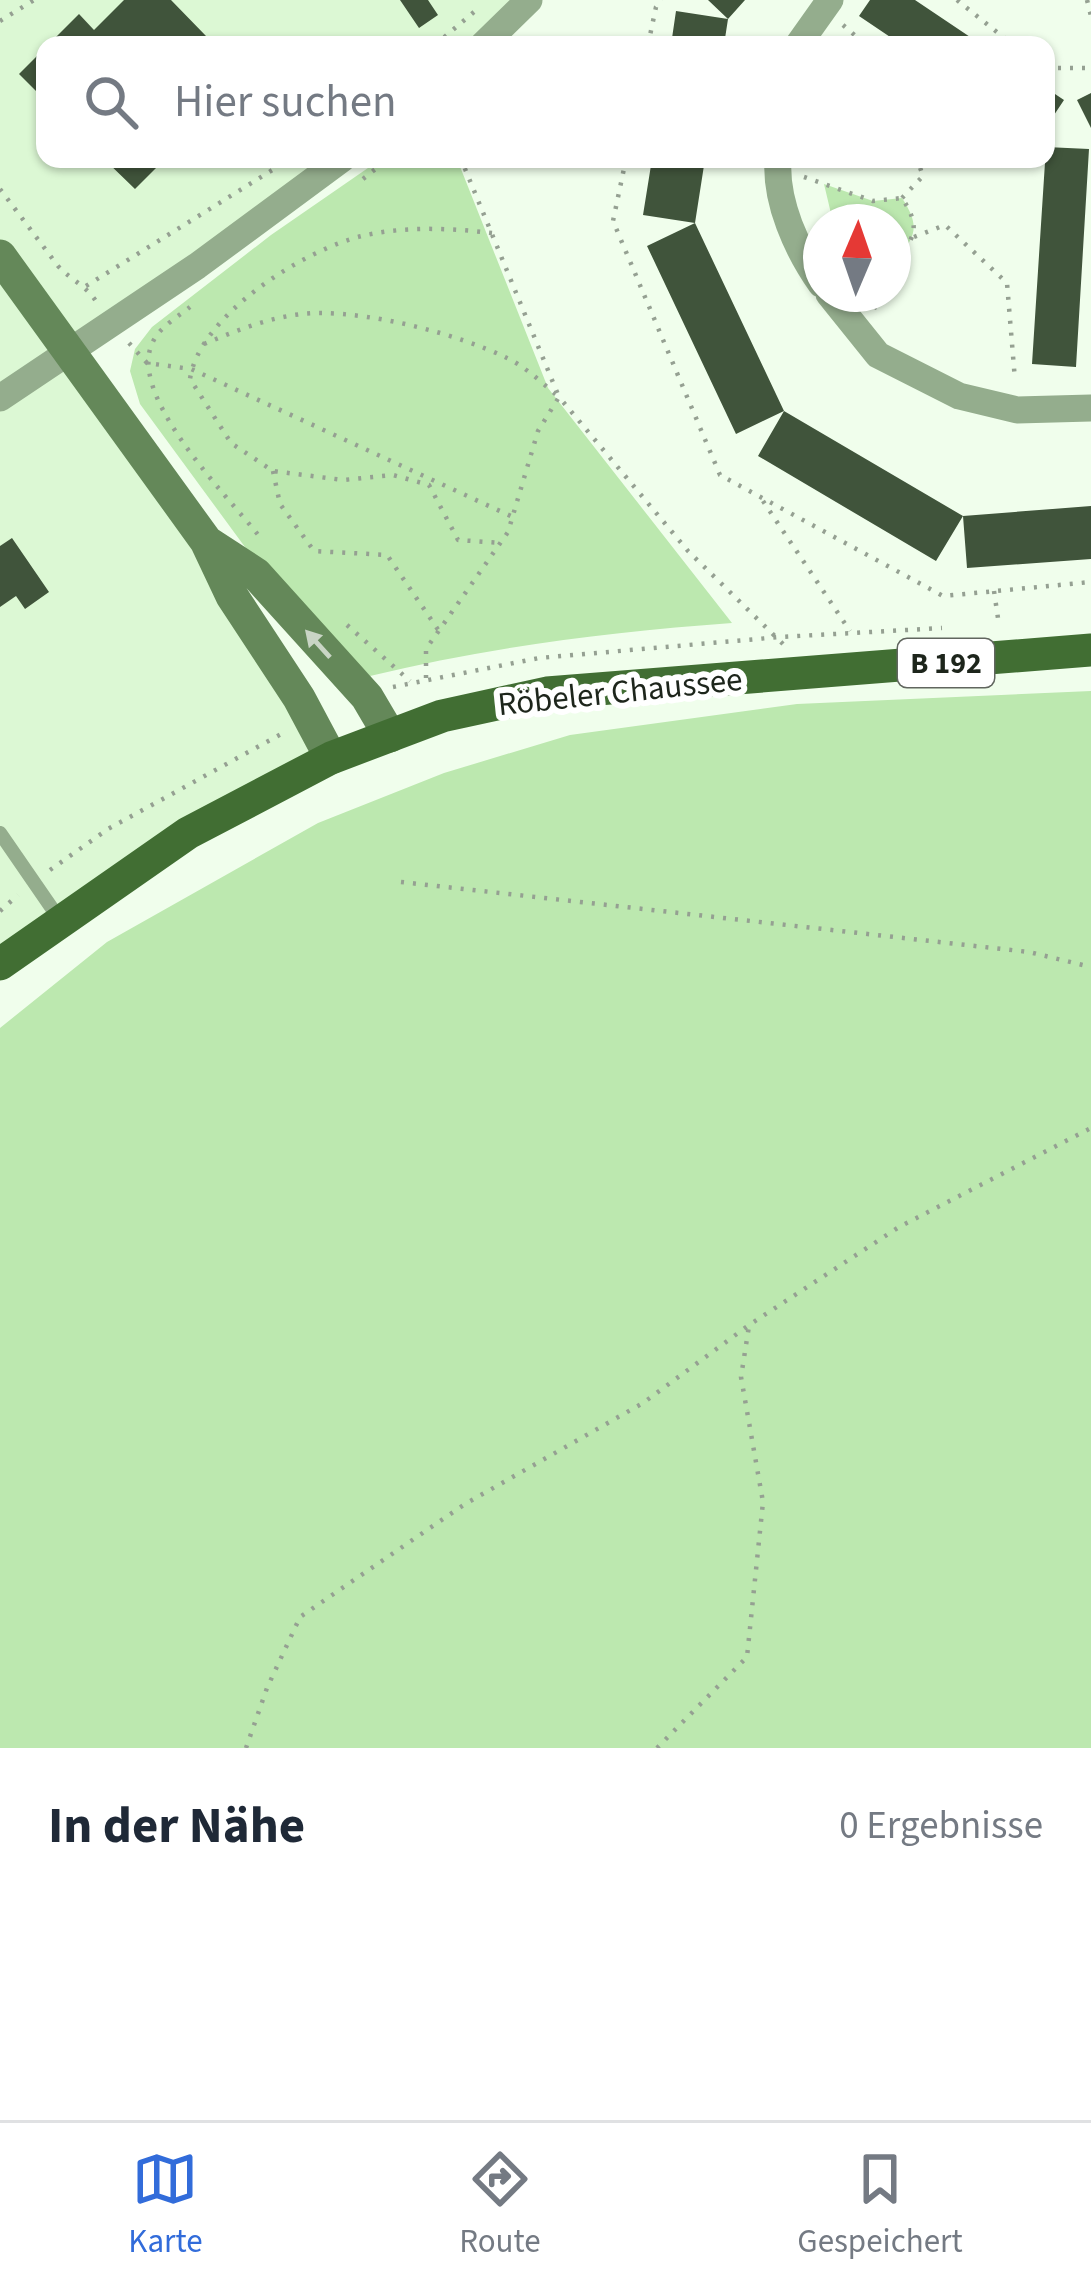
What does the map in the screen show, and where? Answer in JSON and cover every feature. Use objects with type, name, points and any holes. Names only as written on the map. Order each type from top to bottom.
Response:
[{"type":"main road","points":[[0,256],[206,541],[232,596],[311,718],[331,758]]},
{"type":"main road","points":[[206,541],[256,574],[367,697],[390,736]]},
{"type":"main road","name":"Röbeler Chaussee","points":[[0,964],[188,833],[331,758],[459,711],[547,693],[1091,650]]},
{"type":"street","points":[[492,36],[530,0]]},
{"type":"street","points":[[804,36],[830,0]]},
{"type":"street","points":[[0,398],[210,257],[330,168]]},
{"type":"street","points":[[778,168],[803,257]]},
{"type":"street","points":[[843,312],[878,355],[959,396],[1017,410],[1091,408]]},
{"type":"lane","points":[[0,833],[59,920]]},
{"type":"path","points":[[0,21],[34,0]]},
{"type":"path","points":[[446,36],[487,0]]},
{"type":"path","points":[[650,36],[662,0]]},
{"type":"path","points":[[957,0],[1002,36]]},
{"type":"path","points":[[1087,0],[1091,16]]},
{"type":"path","points":[[1055,68],[1091,68]]},
{"type":"path","points":[[86,286],[276,168]]},
{"type":"path","points":[[465,168],[559,397]]},
{"type":"path","points":[[624,168],[613,221],[720,475],[944,596],[1091,582]]},
{"type":"path","points":[[787,168],[873,201],[902,198],[922,176],[919,168]]},
{"type":"path","points":[[0,189],[58,266],[86,286],[105,314]]},
{"type":"path","points":[[902,198],[914,216],[914,237]]},
{"type":"path","points":[[911,241],[945,225],[1007,284],[1017,410]]},
{"type":"path","points":[[492,232],[436,227],[360,236],[303,261],[235,306],[199,346],[190,379],[230,443],[273,471],[343,480],[393,475],[430,484],[458,540],[502,543]]},
{"type":"path","points":[[199,346],[250,325],[318,313],[446,335],[510,359],[559,397],[688,551],[780,637],[801,675]]},
{"type":"path","points":[[118,330],[147,363],[152,390],[172,423],[264,542]]},
{"type":"path","points":[[147,363],[191,369],[513,517]]},
{"type":"path","points":[[426,678],[426,649],[502,543],[538,431],[559,397]]},
{"type":"path","points":[[273,471],[280,504],[314,551],[387,555],[439,631]]},
{"type":"path","points":[[760,496],[851,633]]},
{"type":"path","points":[[994,591],[999,625]]},
{"type":"path","points":[[334,615],[410,681],[538,658],[956,627]]},
{"type":"path","points":[[0,910],[108,829],[311,718]]},
{"type":"path","points":[[400,882],[1028,952],[1091,967]]},
{"type":"path","points":[[246,1748],[300,1617],[466,1504],[643,1403],[749,1325],[899,1227],[1091,1128]]},
{"type":"path","points":[[657,1748],[747,1657],[763,1502],[741,1377],[749,1325]]},
{"type":"shaded area","points":[[0,0],[525,0],[490,36],[36,36],[36,168],[329,168],[69,349],[331,758],[0,964]]},
{"type":"shaded area","points":[[368,168],[461,168],[548,388],[732,623],[550,642],[370,676],[253,558],[140,404],[130,371],[135,349],[152,327]]},
{"type":"shaded area","points":[[824,184],[873,201],[902,198],[905,204],[829,204]]},
{"type":"shaded area","points":[[1091,691],[1091,1748],[0,1748],[0,1028],[107,942],[318,823],[444,773],[570,735],[797,704]]},
{"type":"building","points":[[124,0],[171,0],[206,36],[57,36],[79,14],[94,30]]},
{"type":"building","points":[[400,0],[428,0],[438,15],[419,28]]},
{"type":"building","points":[[708,0],[745,0],[728,19]]},
{"type":"building","points":[[870,0],[915,0],[969,36],[889,36],[859,16]]},
{"type":"building","points":[[676,11],[728,19],[725,36],[672,36]]},
{"type":"building","points":[[36,57],[36,91],[19,74]]},
{"type":"building","points":[[1091,93],[1091,128],[1077,100]]},
{"type":"building","points":[[1055,147],[1089,149],[1076,367],[1032,364],[1045,168],[1055,168]]},
{"type":"building","points":[[113,168],[156,168],[135,189]]},
{"type":"building","points":[[651,168],[704,168],[695,223],[643,215]]},
{"type":"building","points":[[695,223],[784,411],[736,434],[647,246]]},
{"type":"building","points":[[784,411],[963,516],[936,561],[758,456]]},
{"type":"building","points":[[1091,506],[1091,559],[967,568],[963,516]]},
{"type":"building","points":[[12,538],[49,592],[25,609],[16,596],[0,607],[0,546]]}]
